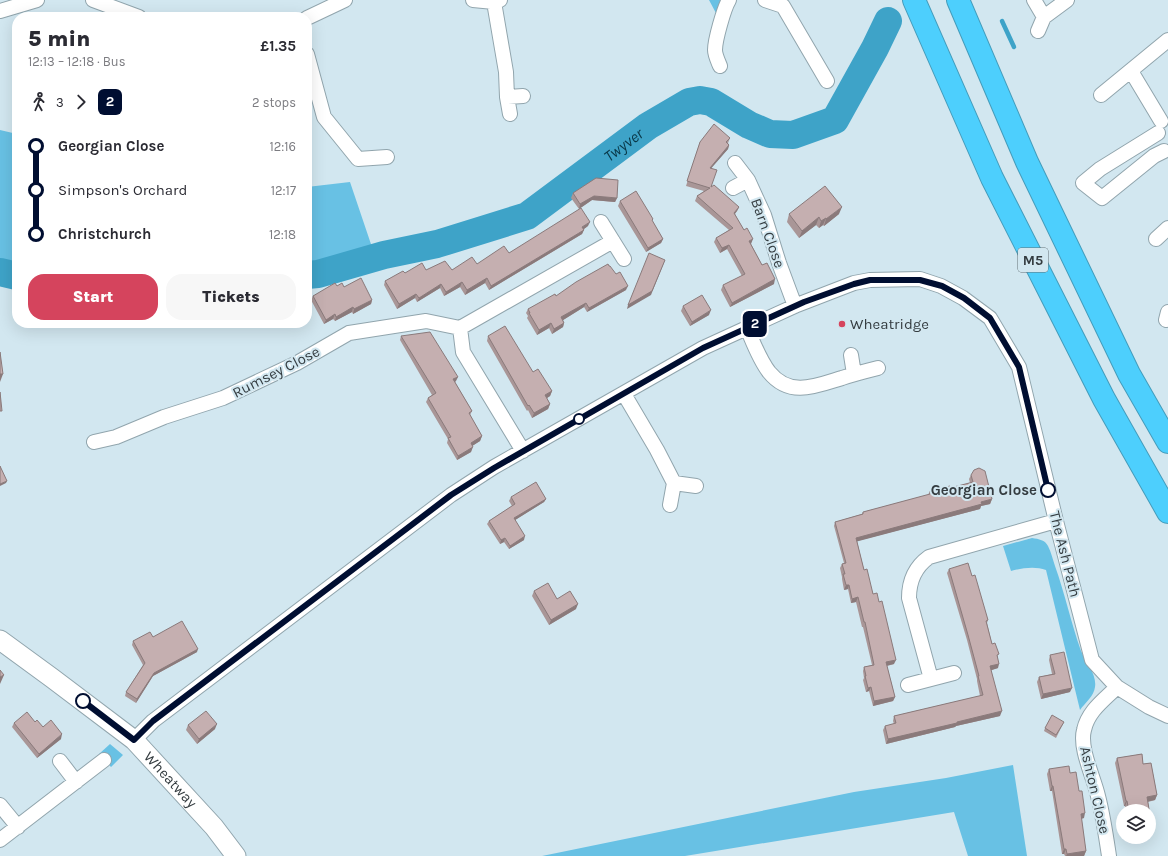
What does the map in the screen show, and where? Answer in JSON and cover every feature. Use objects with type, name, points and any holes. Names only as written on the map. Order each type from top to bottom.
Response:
[{"type":"highway","name":"M5","points":[[914,0],[992,178],[1104,400],[1168,512]]},
{"type":"highway","name":"M5","points":[[958,0],[1027,162],[1129,374],[1168,442]]},
{"type":"street","points":[[0,11],[36,0]]},
{"type":"street","points":[[92,0],[125,12]]},
{"type":"street","points":[[312,16],[345,0]]},
{"type":"street","points":[[473,0],[497,1],[506,72],[506,97],[510,114]]},
{"type":"street","points":[[720,66],[715,51],[726,4],[729,0]]},
{"type":"street","points":[[765,0],[783,6],[827,81]]},
{"type":"street","points":[[1034,0],[1044,17]]},
{"type":"street","points":[[1038,31],[1044,17],[1067,0]]},
{"type":"street","points":[[1101,95],[1168,40]]},
{"type":"street","points":[[1131,71],[1159,127],[1083,183],[1102,198],[1154,156],[1164,151]]},
{"type":"street","points":[[312,73],[324,117],[358,159],[387,157]]},
{"type":"street","points":[[506,97],[523,96]]},
{"type":"street","name":"Barn Close","points":[[735,163],[748,180],[764,215],[778,263],[795,306]]},
{"type":"street","points":[[733,188],[748,180]]},
{"type":"street","points":[[601,222],[624,259]]},
{"type":"street","points":[[1156,239],[1168,228]]},
{"type":"street","points":[[523,451],[462,352],[460,328],[613,241]]},
{"type":"street","name":"The Ash Path","points":[[134,740],[153,721],[451,495],[494,468],[703,348],[795,306],[854,284],[870,280],[920,280],[942,286],[964,298],[990,318],[1019,367],[1056,521],[1092,660],[1117,687],[1149,707],[1168,716]]},
{"type":"street","points":[[1168,312],[1166,320],[1168,318]]},
{"type":"street","name":"Rumsey Close","points":[[94,442],[116,437],[164,417],[224,398],[297,363],[349,333],[426,321],[460,328]]},
{"type":"street","points":[[747,328],[762,363],[775,378],[787,385],[798,388],[811,388],[878,368]]},
{"type":"street","points":[[852,355],[854,374]]},
{"type":"street","points":[[624,394],[657,450],[674,483],[670,504]]},
{"type":"street","points":[[674,483],[696,486]]},
{"type":"street","points":[[930,679],[909,598],[910,586],[918,566],[929,558],[1056,521]]},
{"type":"street","name":"Wheatway","points":[[0,640],[134,740],[214,827],[236,856]]},
{"type":"street","points":[[908,684],[954,673]]},
{"type":"street","name":"Ashton Close","points":[[1109,856],[1098,795],[1090,772],[1083,731],[1088,718],[1096,706],[1117,687]]},
{"type":"street","points":[[0,840],[104,760]]},
{"type":"street","points":[[60,761],[76,782]]},
{"type":"street","points":[[0,805],[18,827]]},
{"type":"shaded area","points":[[709,0],[721,0],[717,15]]},
{"type":"shaded area","points":[[0,130],[12,133],[12,277],[0,271]]},
{"type":"shaded area","points":[[350,182],[375,256],[312,278],[312,186]]},
{"type":"shaded area","points":[[1032,538],[1043,541],[1049,548],[1081,651],[1091,669],[1094,678],[1095,687],[1093,693],[1080,710],[1046,570],[1028,568],[1011,571],[1003,546]]},
{"type":"shaded area","points":[[110,744],[123,755],[111,767],[99,754]]},
{"type":"shaded area","points":[[1013,765],[1027,856],[968,856],[954,812],[685,856],[542,856],[854,792],[946,778]]},
{"type":"building","points":[[714,124],[730,138],[726,142],[729,145],[710,168],[717,170],[711,187],[714,185],[739,207],[734,213],[744,230],[747,228],[753,239],[749,241],[762,265],[767,263],[775,279],[732,303],[723,285],[745,274],[729,245],[722,248],[716,238],[733,228],[697,196],[710,188],[687,181],[700,142]]},
{"type":"building","points":[[596,178],[618,180],[617,198],[594,196],[580,204],[573,193]]},
{"type":"building","points":[[825,186],[842,207],[826,219],[821,221],[819,217],[802,231],[789,214]]},
{"type":"building","points":[[636,191],[663,239],[648,248],[620,201]]},
{"type":"building","points":[[581,208],[590,222],[582,227],[584,230],[491,286],[487,278],[467,290],[462,282],[446,292],[441,284],[419,298],[416,294],[399,304],[385,281],[403,271],[405,273],[422,263],[426,270],[445,261],[452,270],[472,257],[477,264],[504,246],[509,253]]},
{"type":"building","points":[[649,253],[665,260],[652,291],[628,305]]},
{"type":"building","points":[[608,264],[616,274],[620,272],[628,286],[589,308],[586,303],[561,317],[564,323],[554,329],[551,323],[539,330],[528,309],[555,294],[556,296],[576,282]]},
{"type":"building","points":[[361,278],[372,300],[354,309],[353,307],[336,317],[335,314],[326,320],[313,296],[335,283],[337,286],[342,283],[344,287]]},
{"type":"building","points":[[702,295],[711,310],[692,322],[683,306]]},
{"type":"building","points":[[505,326],[533,372],[538,369],[552,391],[545,395],[550,404],[534,413],[529,405],[528,406],[488,336]]},
{"type":"building","points":[[430,332],[458,377],[453,379],[472,411],[469,413],[482,436],[471,443],[473,447],[458,456],[448,438],[451,437],[428,398],[436,393],[401,336]]},
{"type":"building","points":[[0,352],[3,374],[0,374]]},
{"type":"building","points":[[0,392],[2,411],[0,411]]},
{"type":"building","points":[[0,466],[7,481],[0,484]]},
{"type":"building","points":[[979,468],[985,471],[992,499],[981,502],[982,504],[856,538],[864,570],[867,569],[873,594],[877,593],[879,602],[882,601],[896,660],[886,662],[895,697],[874,701],[871,687],[868,688],[865,676],[864,667],[874,665],[865,622],[858,597],[852,599],[849,585],[846,585],[842,564],[846,563],[835,522],[863,514],[863,512],[930,494],[930,491],[973,482],[971,475],[974,470]]},
{"type":"building","points":[[536,482],[546,499],[514,518],[525,536],[510,546],[505,538],[501,540],[489,521],[515,504],[511,497]]},
{"type":"building","points":[[968,563],[972,576],[975,575],[988,620],[986,621],[992,644],[995,643],[999,654],[997,655],[999,664],[990,666],[1002,711],[888,739],[885,726],[896,723],[894,716],[983,695],[949,569]]},
{"type":"building","points":[[548,583],[557,599],[570,591],[578,604],[551,620],[534,591]]},
{"type":"building","points":[[182,621],[198,649],[154,673],[137,699],[126,692],[145,663],[133,641],[150,632],[153,637]]},
{"type":"building","points":[[1064,652],[1072,688],[1043,694],[1039,677],[1055,674],[1050,655]]},
{"type":"building","points":[[0,670],[4,675],[0,677]]},
{"type":"building","points":[[206,711],[217,724],[199,739],[188,725]]},
{"type":"building","points":[[27,712],[35,722],[37,720],[43,727],[51,720],[62,734],[39,754],[14,723]]},
{"type":"building","points":[[1052,715],[1064,722],[1056,735],[1045,728]]},
{"type":"building","points":[[1142,754],[1143,764],[1151,763],[1157,795],[1147,797],[1148,804],[1128,804],[1117,758]]},
{"type":"building","points":[[1069,766],[1070,773],[1076,772],[1079,791],[1082,791],[1085,813],[1081,814],[1086,851],[1067,854],[1066,849],[1064,849],[1049,769]]},
{"type":"waterway","name":"Twyver","points":[[312,275],[384,255],[437,244],[527,216],[648,126],[689,102],[700,100],[711,102],[749,125],[770,134],[793,135],[835,120],[875,48],[888,21]]},
{"type":"waterway","points":[[1002,21],[1014,47]]},
{"type":"waterway","name":"Twyver","points":[[0,272],[12,275]]},
{"type":"bus line","name":"2","points":[[83,701],[134,740],[153,721],[451,495],[494,468],[703,348],[804,302],[854,284],[870,280],[920,280],[942,286],[964,298],[990,318],[1019,367],[1048,490]]},
{"type":"place","name":"Wheatridge","points":[[842,324]]},
{"type":"place","name":"Georgian Close","points":[[1048,490]]}]
